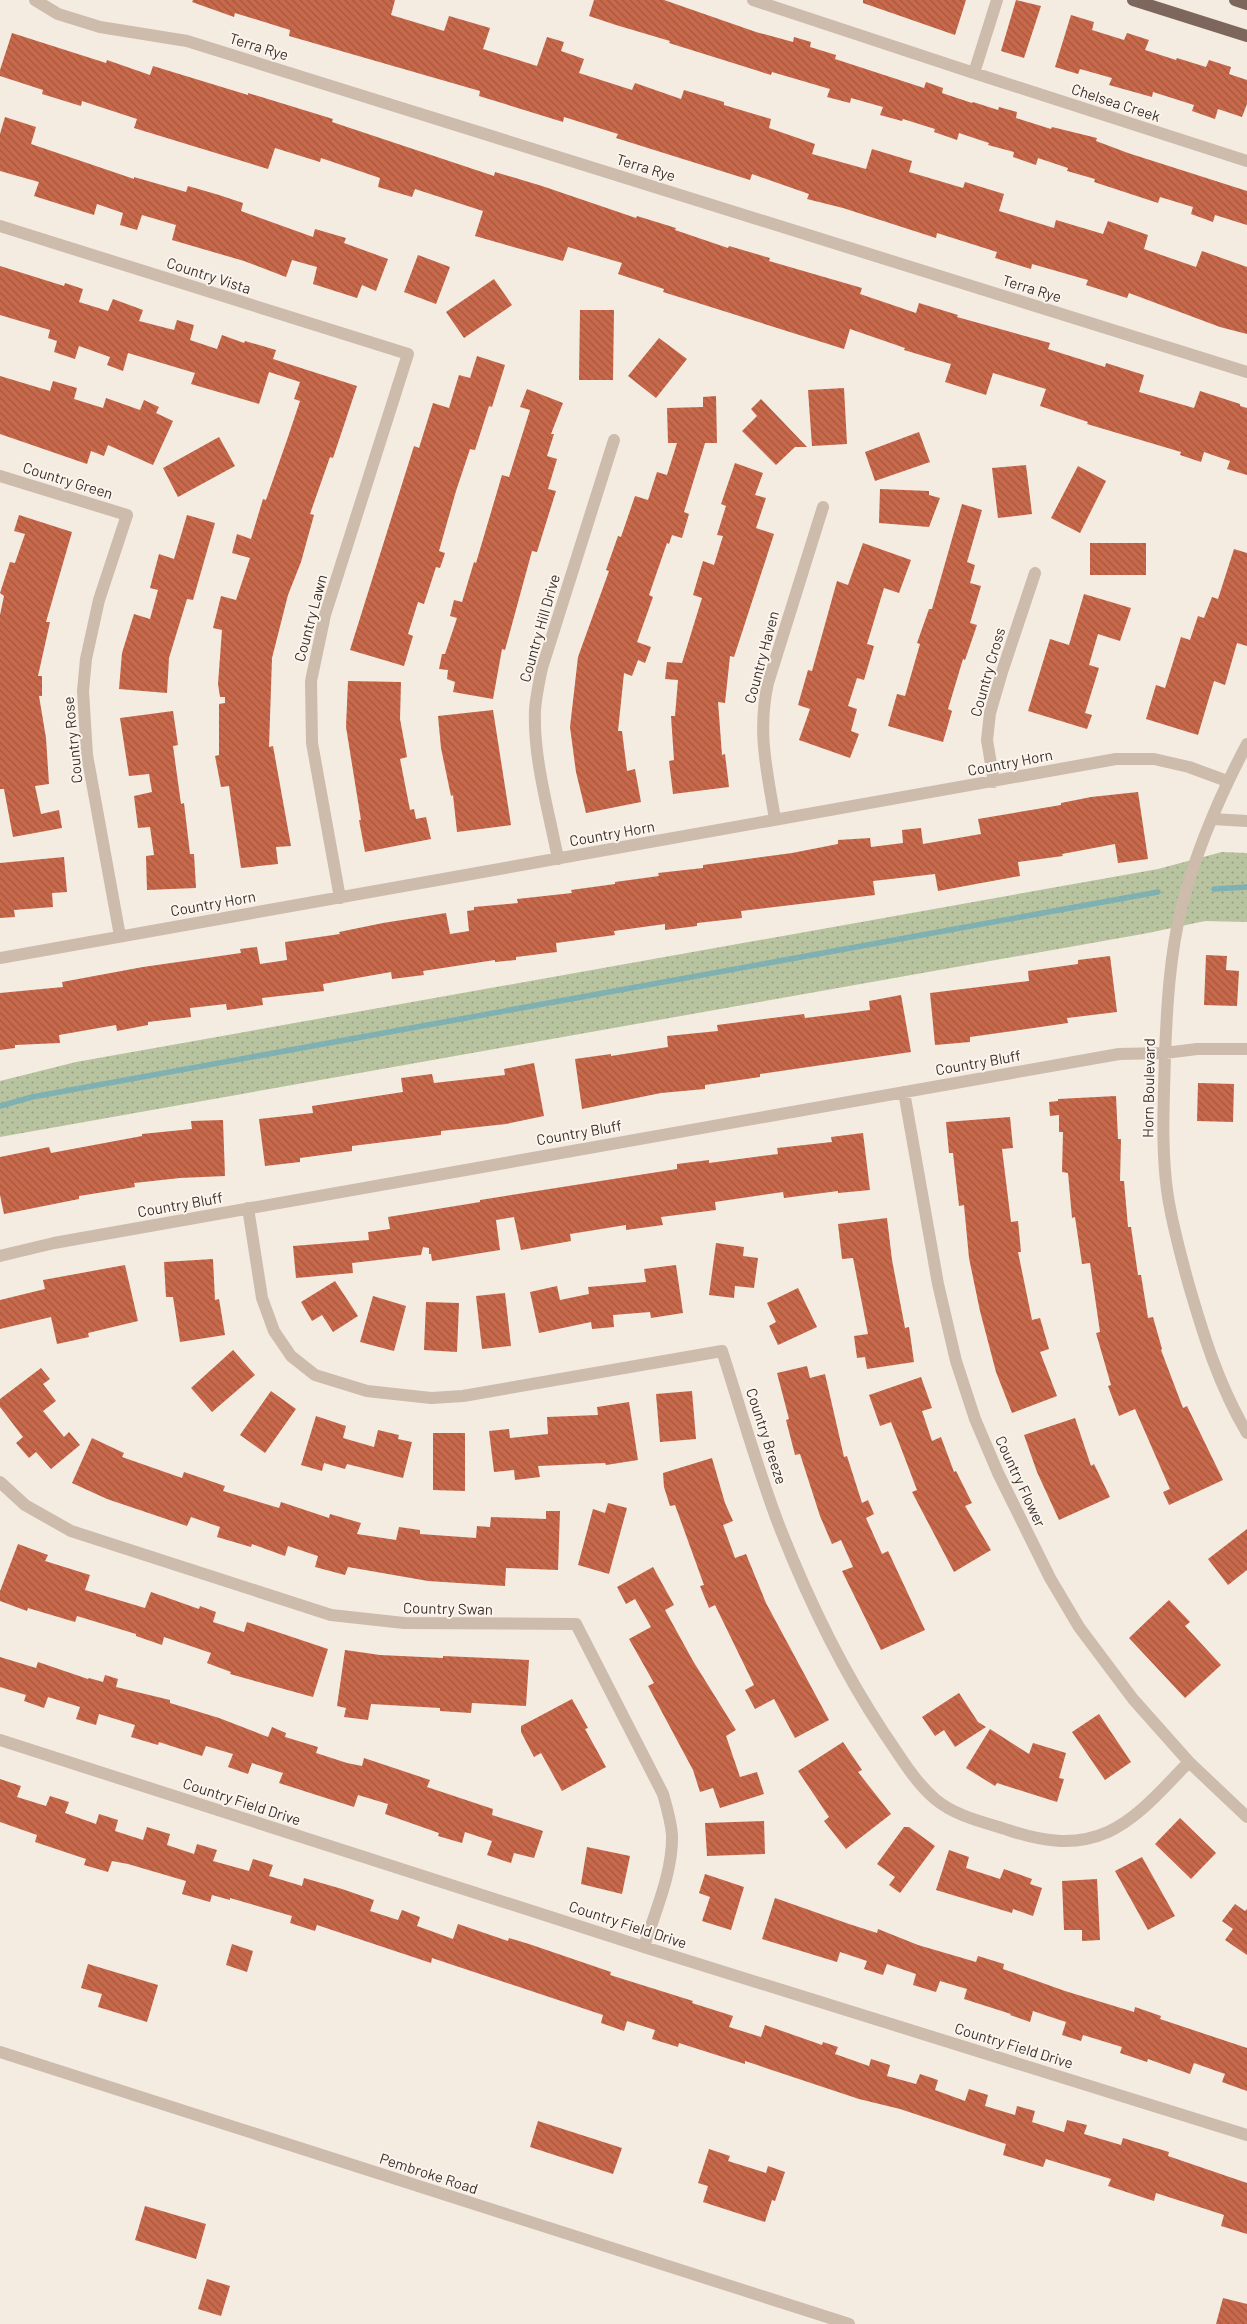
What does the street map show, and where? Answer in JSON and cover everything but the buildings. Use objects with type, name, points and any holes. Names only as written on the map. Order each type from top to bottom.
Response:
[{"type":"main road","points":[[1133,0],[1247,36]]},
{"type":"main road","points":[[1235,0],[1247,4]]},
{"type":"street","name":"Terra Rye","points":[[34,0],[58,14],[100,27],[187,41],[1247,372]]},
{"type":"street","name":"Chelsea Creek","points":[[752,0],[1247,161]]},
{"type":"street","points":[[974,73],[997,0]]},
{"type":"street","name":"Country Vista","points":[[0,226],[408,354]]},
{"type":"street","name":"Country Lawn","points":[[340,898],[312,743],[311,681],[326,615],[408,354]]},
{"type":"street","name":"Country Hill Drive","points":[[558,859],[537,749],[535,710],[542,668],[614,440]]},
{"type":"street","name":"Country Green","points":[[0,476],[127,515]]},
{"type":"street","name":"Country Haven","points":[[775,819],[762,739],[764,703],[768,683],[823,507]]},
{"type":"street","name":"Country Rose","points":[[120,936],[87,755],[83,691],[86,659],[97,609],[127,515]]},
{"type":"street","name":"Country Cross","points":[[994,782],[987,740],[990,714],[1035,573]]},
{"type":"street","name":"Horn Boulevard","points":[[1247,744],[1227,781],[1196,860],[1175,940],[1166,1017],[1162,1121],[1167,1190],[1175,1236],[1206,1345],[1247,1433]]},
{"type":"street","name":"Country Horn","points":[[0,958],[1116,759],[1154,759],[1190,766],[1227,781]]},
{"type":"street","points":[[1212,819],[1247,821]]},
{"type":"street","name":"Country Bluff","points":[[0,1256],[54,1243],[1119,1054],[1165,1053],[1197,1049],[1247,1049]]},
{"type":"street","name":"Country Flower","points":[[904,1092],[938,1284],[956,1360],[975,1419],[998,1473],[1050,1578],[1079,1627],[1133,1699],[1204,1780],[1247,1818]]},
{"type":"street","name":"Country Breeze","points":[[248,1208],[262,1298],[274,1331],[291,1356],[315,1375],[367,1391],[431,1398],[464,1396],[722,1351],[780,1528],[824,1628],[870,1712],[918,1784],[958,1814],[1030,1837],[1052,1842],[1075,1841],[1107,1832],[1136,1814],[1189,1762]]},
{"type":"street","name":"Country Swan","points":[[0,1482],[26,1505],[71,1531],[331,1615],[404,1623],[576,1624],[663,1794],[670,1816],[672,1836],[670,1857],[644,1947]]},
{"type":"street","name":"Country Field Drive","points":[[0,1740],[644,1947],[1247,2135]]},
{"type":"street","name":"Pembroke Road","points":[[0,2052],[849,2324]]},
{"type":"green space","points":[[1222,852],[1247,853],[1247,922],[1205,921],[1148,933],[0,1137],[0,1081],[76,1062],[1158,869]]},
{"type":"waterway","points":[[1214,889],[1247,887]]},
{"type":"waterway","points":[[0,1106],[32,1097],[1158,892]]}]
